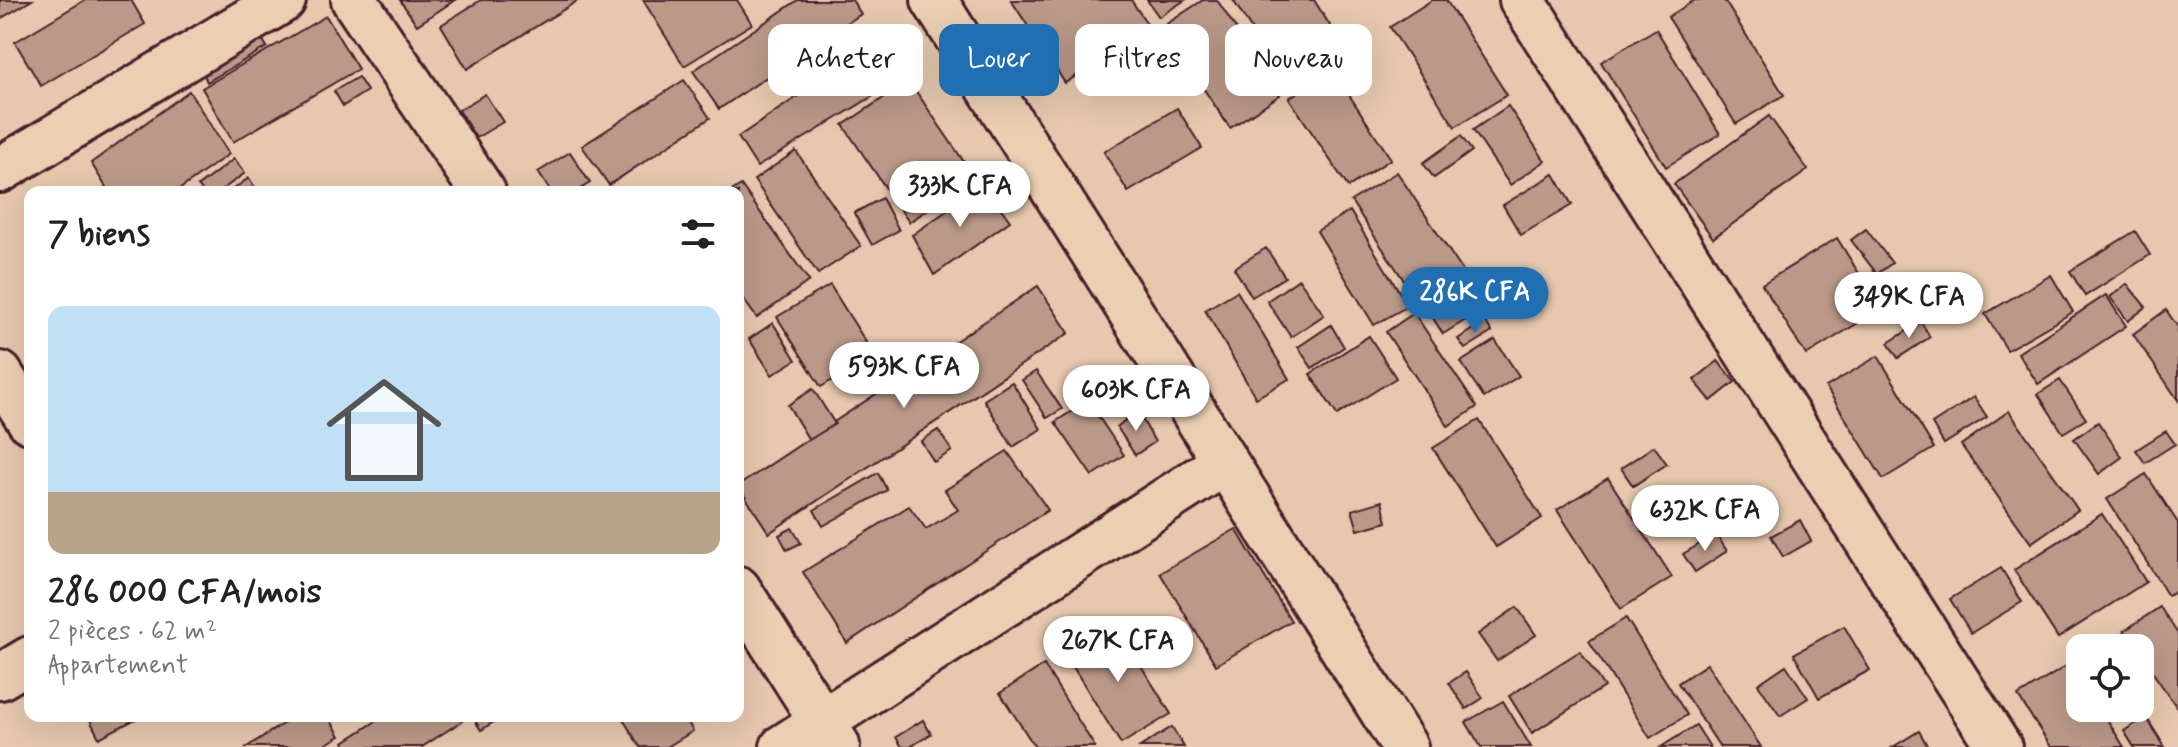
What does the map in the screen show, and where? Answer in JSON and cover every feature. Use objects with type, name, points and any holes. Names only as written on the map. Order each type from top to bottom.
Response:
[{"type":"street","points":[[0,170],[283,0]]},
{"type":"street","points":[[354,0],[479,186]]},
{"type":"street","points":[[934,0],[1405,747]]},
{"type":"street","points":[[1522,0],[1999,747]]},
{"type":"street","points":[[0,374],[24,412]]},
{"type":"street","points":[[783,747],[830,734],[1224,463]]},
{"type":"street","points":[[744,598],[830,734]]},
{"type":"street","points":[[0,677],[24,663]]},
{"type":"building","points":[[0,0],[32,0],[0,19]]},
{"type":"building","points":[[85,0],[131,0],[145,24],[41,86],[15,42]]},
{"type":"building","points":[[400,0],[455,0],[417,25]]},
{"type":"building","points":[[481,0],[579,0],[467,69],[441,25]]},
{"type":"building","points":[[643,0],[737,0],[752,24],[684,66]]},
{"type":"building","points":[[798,0],[852,0],[861,14],[846,24],[768,24],[768,76],[719,109],[693,71]]},
{"type":"building","points":[[1011,0],[1131,0],[1147,24],[1075,24],[1075,77],[1065,83],[1059,74],[1059,24],[1027,24]]},
{"type":"building","points":[[1147,0],[1185,0],[1159,17]]},
{"type":"building","points":[[1203,0],[1217,0],[1233,24],[1225,24],[1225,96],[1278,96],[1230,128],[1208,96],[1209,24],[1167,24]]},
{"type":"building","points":[[1233,0],[1314,0],[1329,24],[1248,24]]},
{"type":"building","points":[[1432,0],[1446,0],[1507,95],[1455,127],[1390,27]]},
{"type":"building","points":[[1695,0],[1724,0],[1784,95],[1736,124],[1668,17]]},
{"type":"building","points":[[326,16],[358,69],[233,142],[202,88]]},
{"type":"building","points":[[1656,29],[1720,134],[1666,167],[1601,62]]},
{"type":"building","points":[[257,30],[267,47],[207,82],[200,65]]},
{"type":"building","points":[[358,77],[367,91],[343,106],[334,91]]},
{"type":"building","points":[[684,80],[710,118],[609,185],[582,146]]},
{"type":"building","points":[[189,91],[229,154],[184,186],[105,186],[91,163]]},
{"type":"building","points":[[485,94],[503,122],[476,138],[459,110]]},
{"type":"building","points":[[798,96],[873,96],[757,167],[738,137]]},
{"type":"building","points":[[886,96],[919,96],[975,178],[909,222],[843,125]]},
{"type":"building","points":[[1350,96],[1391,159],[1348,187],[1289,98]]},
{"type":"building","points":[[1508,106],[1545,161],[1510,185],[1473,130]]},
{"type":"building","points":[[1177,108],[1202,148],[1128,192],[1104,152]]},
{"type":"building","points":[[1769,116],[1808,170],[1713,238],[1674,184]]},
{"type":"building","points":[[1461,136],[1472,151],[1434,178],[1423,163]]},
{"type":"building","points":[[796,151],[861,246],[818,274],[754,180]]},
{"type":"building","points":[[570,152],[590,183],[585,186],[547,186],[538,172]]},
{"type":"building","points":[[234,159],[245,173],[227,186],[198,186]]},
{"type":"building","points":[[1397,172],[1464,273],[1419,303],[1351,201]]},
{"type":"building","points":[[1554,174],[1572,205],[1521,235],[1503,205]]},
{"type":"building","points":[[249,178],[254,186],[238,186]]},
{"type":"building","points":[[984,185],[1010,221],[934,275],[912,235]]},
{"type":"building","points":[[744,189],[809,281],[757,318],[744,300]]},
{"type":"building","points":[[882,198],[899,230],[872,245],[854,213]]},
{"type":"building","points":[[1350,211],[1408,306],[1374,325],[1317,231]]},
{"type":"building","points":[[1866,229],[1892,263],[1877,274],[1851,240]]},
{"type":"building","points":[[2135,231],[2150,255],[2085,296],[2070,271]]},
{"type":"building","points":[[1837,238],[1881,309],[1806,355],[1762,284]]},
{"type":"building","points":[[1266,248],[1285,277],[1252,297],[1234,268]]},
{"type":"building","points":[[2051,275],[2073,312],[2007,350],[1985,314]]},
{"type":"building","points":[[1299,279],[1324,315],[1291,337],[1267,301]]},
{"type":"building","points":[[1461,281],[1479,312],[1443,334],[1424,304]]},
{"type":"building","points":[[2127,284],[2146,307],[2128,321],[2110,297]]},
{"type":"building","points":[[830,285],[874,355],[821,387],[777,317]]},
{"type":"building","points":[[1038,286],[1069,333],[769,533],[744,495],[744,482]]},
{"type":"building","points":[[1237,291],[1289,379],[1256,398],[1205,310]]},
{"type":"building","points":[[2106,295],[2126,326],[2038,384],[2018,353]]},
{"type":"building","points":[[2166,310],[2178,327],[2178,400],[2133,334]]},
{"type":"building","points":[[1414,313],[1477,407],[1448,426],[1386,332]]},
{"type":"building","points":[[1485,321],[1492,332],[1465,349],[1458,339]]},
{"type":"building","points":[[1921,322],[1930,337],[1898,358],[1888,343]]},
{"type":"building","points":[[773,323],[796,360],[772,375],[749,339]]},
{"type":"building","points":[[1331,325],[1344,347],[1312,368],[1298,347]]},
{"type":"building","points":[[1369,336],[1396,378],[1337,415],[1310,374]]},
{"type":"building","points":[[1495,340],[1519,376],[1484,398],[1461,362]]},
{"type":"building","points":[[1878,356],[1934,448],[1883,479],[1826,387]]},
{"type":"building","points":[[1718,361],[1735,382],[1711,401],[1694,380]]},
{"type":"building","points":[[1036,371],[1062,409],[1047,418],[1022,380]]},
{"type":"building","points":[[2060,380],[2086,419],[2063,433],[2038,394]]},
{"type":"building","points":[[1012,382],[1041,429],[1013,447],[984,400]]},
{"type":"building","points":[[813,389],[835,424],[809,440],[788,405]]},
{"type":"building","points":[[1974,397],[1987,417],[1944,444],[1932,424]]},
{"type":"building","points":[[1088,401],[1124,455],[1092,476],[1055,422]]},
{"type":"building","points":[[1137,410],[1155,442],[1135,455],[1117,427]]},
{"type":"building","points":[[2009,411],[2078,510],[2031,543],[1961,445]]},
{"type":"building","points":[[1479,420],[1542,518],[1496,547],[1433,448]]},
{"type":"building","points":[[2098,422],[2122,457],[2099,474],[2074,439]]},
{"type":"building","points":[[938,430],[952,451],[934,462],[921,441]]},
{"type":"building","points":[[2166,431],[2175,444],[2145,463],[2136,450]]},
{"type":"building","points":[[1654,446],[1667,464],[1633,486],[1621,468]]},
{"type":"building","points":[[1007,451],[1048,510],[847,643],[803,572],[909,506],[926,529],[958,510],[945,490]]},
{"type":"building","points":[[878,473],[887,490],[823,526],[814,510]]},
{"type":"building","points":[[2146,474],[2178,523],[2178,590],[2168,596],[2107,499]]},
{"type":"building","points":[[1608,478],[1672,577],[1621,609],[1557,510]]},
{"type":"building","points":[[1382,501],[1387,522],[1358,530],[1352,510]]},
{"type":"building","points":[[2102,514],[2146,582],[2058,638],[2014,570]]},
{"type":"building","points":[[1800,520],[1811,541],[1783,557],[1771,536]]},
{"type":"building","points":[[792,528],[801,543],[787,550],[779,535]]},
{"type":"building","points":[[1236,529],[1291,621],[1216,665],[1160,573]]},
{"type":"building","points":[[1716,534],[1727,551],[1695,572],[1683,554]]},
{"type":"building","points":[[2001,568],[2022,602],[1971,633],[1950,599]]},
{"type":"building","points":[[1517,607],[1536,635],[1497,661],[1478,634]]},
{"type":"building","points":[[2160,607],[2178,634],[2178,709],[2154,674],[2154,634],[2126,634],[2124,631]]},
{"type":"building","points":[[1626,618],[1687,715],[1650,738],[1589,641]]},
{"type":"building","points":[[1115,624],[1171,714],[1121,744],[1065,654]]},
{"type":"building","points":[[1844,626],[1870,670],[1819,698],[1794,654]]},
{"type":"building","points":[[1580,651],[1604,687],[1532,733],[1509,696]]},
{"type":"building","points":[[1707,664],[1761,747],[1720,747],[1678,683]]},
{"type":"building","points":[[1044,665],[1095,747],[1035,747],[1000,693]]},
{"type":"building","points":[[1786,665],[1808,698],[1780,716],[1758,684]]},
{"type":"building","points":[[2066,666],[2066,722],[2109,722],[2124,747],[2051,747],[2018,696]]},
{"type":"building","points":[[1466,672],[1483,698],[1466,709],[1449,683]]},
{"type":"building","points":[[1503,701],[1531,747],[1481,747],[1466,722]]},
{"type":"building","points":[[923,720],[931,734],[910,747],[902,747],[896,737]]},
{"type":"building","points":[[91,722],[130,722],[99,738]]},
{"type":"building","points":[[286,722],[332,722],[340,736],[321,747],[247,747]]},
{"type":"building","points":[[375,722],[460,722],[422,747],[346,747],[344,742]]},
{"type":"building","points":[[476,722],[494,722],[481,730]]},
{"type":"building","points":[[625,722],[688,722],[693,731],[667,747],[640,747]]},
{"type":"building","points":[[2138,722],[2149,722],[2165,747],[2134,747],[2124,731]]},
{"type":"building","points":[[1696,725],[1710,747],[1661,747]]},
{"type":"building","points":[[1172,727],[1184,747],[1140,747]]},
{"type":"building","points":[[1919,731],[1928,747],[1893,747]]}]
